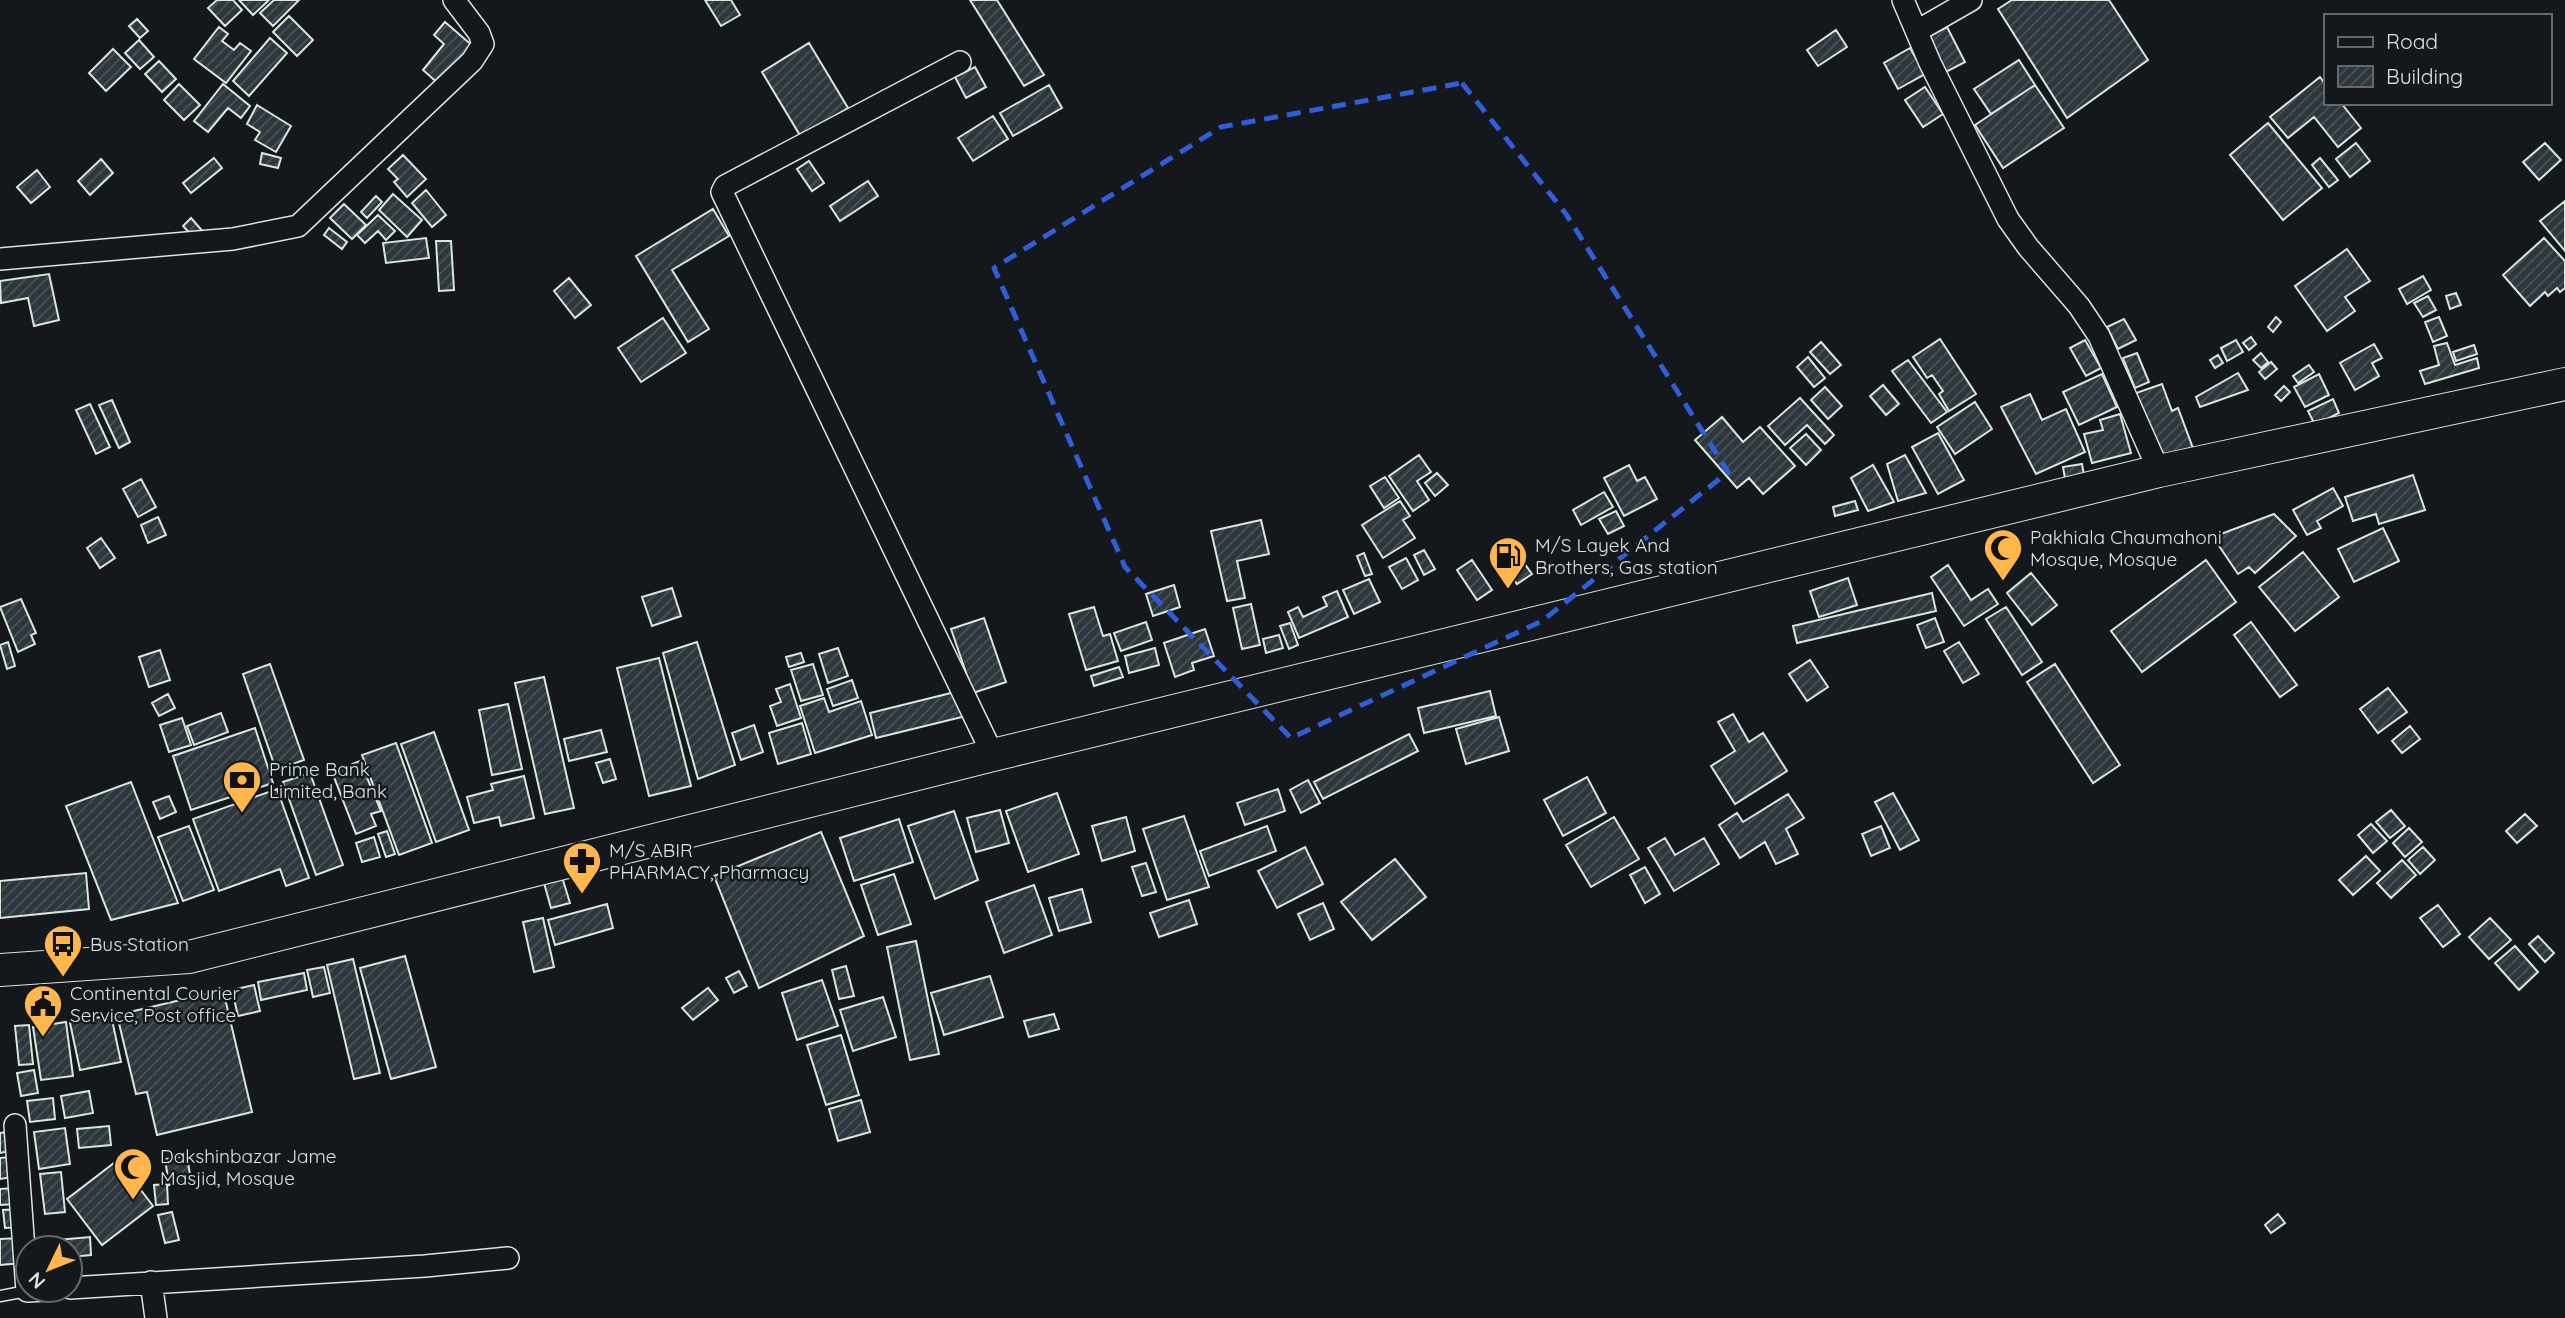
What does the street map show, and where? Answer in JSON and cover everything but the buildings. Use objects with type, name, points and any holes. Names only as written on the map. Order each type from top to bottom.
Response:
[{"type":"main road","points":[[0,970],[189,957],[993,755],[2160,471],[2565,384]]},
{"type":"street","points":[[0,259],[233,239],[298,226],[472,61],[483,44],[479,33],[454,0]]},
{"type":"street","points":[[1903,0],[1930,63],[2008,219],[2028,247],[2079,306],[2099,336],[2160,471]]},
{"type":"street","points":[[1917,31],[1970,0]]},
{"type":"street","points":[[960,62],[725,186],[722,192],[993,755]]},
{"type":"street","points":[[15,1125],[29,1234]]},
{"type":"street","points":[[84,1287],[277,1276],[508,1258]]},
{"type":"street","points":[[151,1282],[156,1318]]},
{"type":"highlighted area","points":[[1462,83],[1566,214],[1728,472],[1542,621],[1291,738],[1125,567],[994,268],[1221,127]]},
{"type":"place","name":"Pakhiala Chaumahoni Mosque, Mosque","points":[[2003,582]]},
{"type":"place","name":"M/S Layek And Brothers, Gas station","points":[[1508,590]]},
{"type":"place","name":"Prime Bank Limited, Bank","points":[[242,814]]},
{"type":"place","name":"M/S ABIR PHARMACY, Pharmacy","points":[[582,895]]},
{"type":"place","name":"Bus Station","points":[[63,978]]},
{"type":"place","name":"Continental Courier Service, Post office","points":[[43,1038]]},
{"type":"place","name":"Dakshinbazar Jame Masjid, Mosque","points":[[133,1201]]}]
